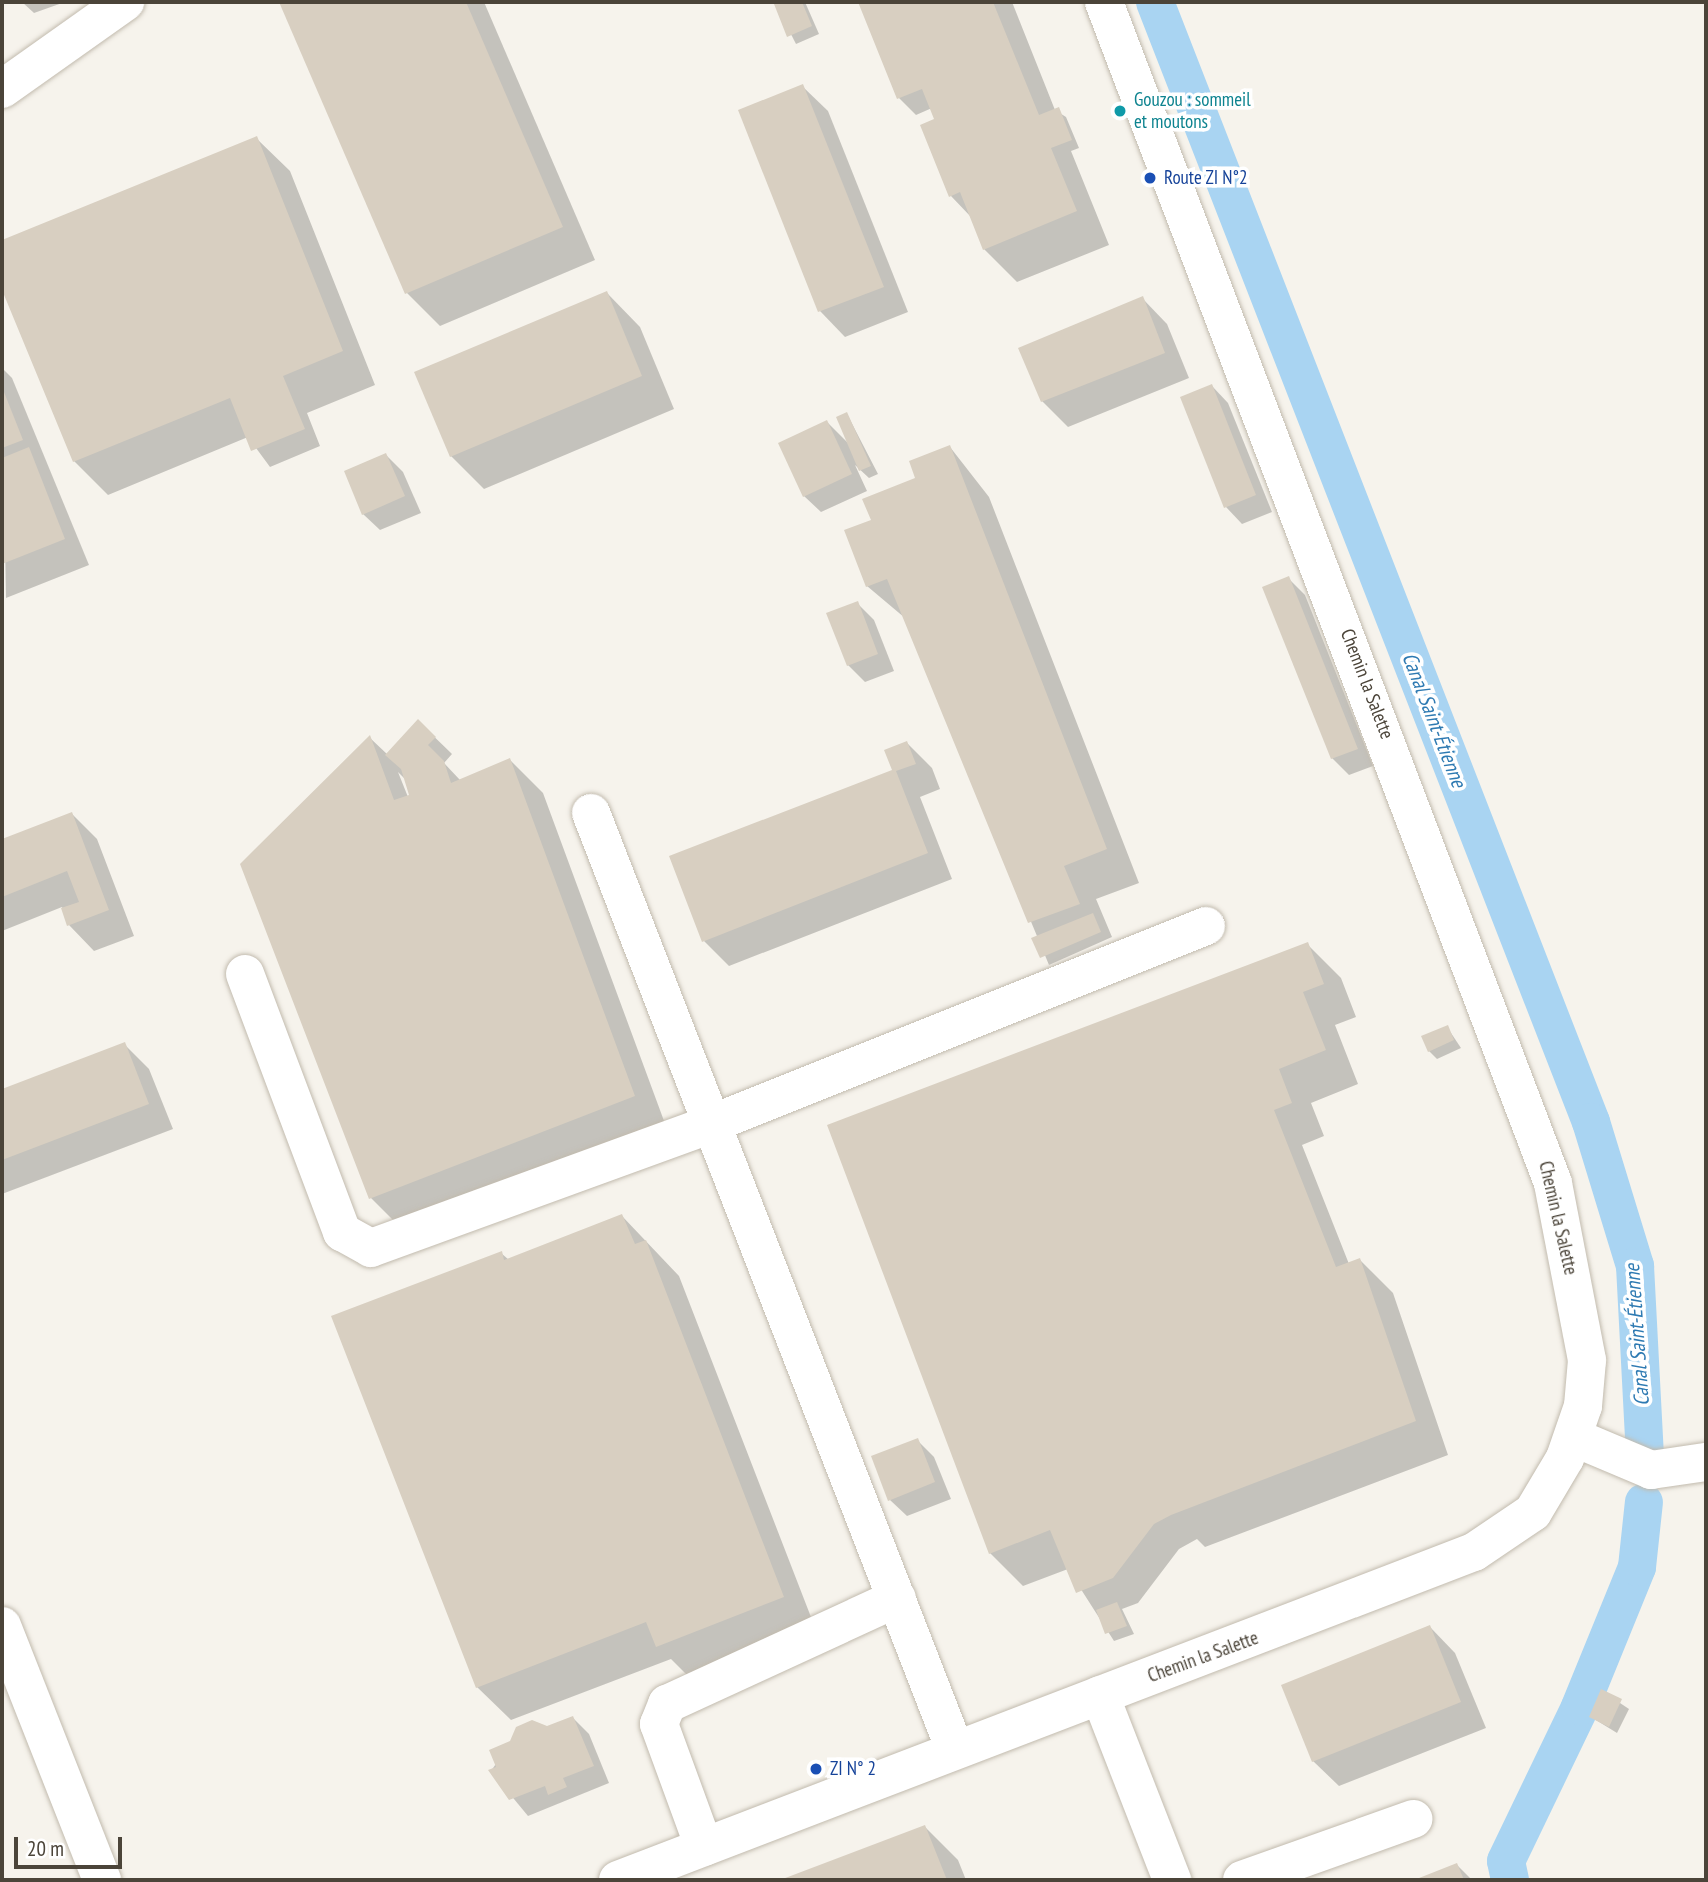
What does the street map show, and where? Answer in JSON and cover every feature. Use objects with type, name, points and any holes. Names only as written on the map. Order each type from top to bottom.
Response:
[{"type":"street","points":[[2,89],[125,2]]},
{"type":"street","name":"Chemin la Salette","points":[[618,1880],[1474,1552],[1533,1512],[1573,1437],[1587,1360],[1553,1183],[1104,2]]},
{"type":"street","points":[[591,813],[955,1750]]},
{"type":"street","points":[[245,974],[342,1232],[360,1247],[371,1248],[711,1124],[1206,926]]},
{"type":"street","points":[[1573,1437],[1651,1470],[1706,1462]]},
{"type":"street","points":[[704,1847],[659,1724],[667,1704],[897,1598]]},
{"type":"street","points":[[2,1626],[102,1880]]},
{"type":"street","points":[[1100,1695],[1172,1880]]},
{"type":"street","points":[[1242,1880],[1284,1873],[1413,1819]]},
{"type":"building","points":[[279,2],[466,2],[563,227],[405,294]]},
{"type":"building","points":[[802,2],[812,26],[787,37],[774,4]]},
{"type":"building","points":[[858,2],[993,2],[1039,115],[1059,107],[1072,140],[1051,148],[1077,211],[983,250],[960,192],[949,197],[920,125],[934,119],[922,89],[897,99]]},
{"type":"building","points":[[803,84],[884,287],[818,312],[738,110]]},
{"type":"building","points":[[257,136],[343,351],[283,376],[305,429],[251,451],[230,398],[73,462],[2,290],[2,240]]},
{"type":"building","points":[[607,291],[642,376],[450,457],[414,372]]},
{"type":"building","points":[[1143,296],[1165,353],[1041,402],[1018,348]]},
{"type":"building","points":[[1212,384],[1256,495],[1224,508],[1180,397]]},
{"type":"building","points":[[2,387],[23,440],[2,448]]},
{"type":"building","points":[[847,412],[871,466],[859,471],[836,417]]},
{"type":"building","points":[[827,420],[852,474],[803,497],[778,443]]},
{"type":"building","points":[[950,445],[1107,849],[1064,866],[1080,904],[1028,923],[887,579],[866,587],[844,530],[871,520],[862,499],[915,478],[909,461]]},
{"type":"building","points":[[29,447],[65,539],[2,564],[2,458]]},
{"type":"building","points":[[386,453],[405,496],[362,515],[344,471]]},
{"type":"building","points":[[1289,576],[1358,749],[1331,759],[1262,587]]},
{"type":"building","points":[[858,601],[878,654],[847,666],[826,613]]},
{"type":"building","points":[[418,719],[436,737],[428,745],[444,761],[451,783],[510,758],[635,1096],[369,1199],[240,864],[370,735],[394,800],[409,795],[401,769],[385,755]]},
{"type":"building","points":[[907,741],[916,764],[896,771],[928,853],[702,942],[669,856],[892,770],[884,750]]},
{"type":"building","points":[[72,812],[109,910],[67,926],[61,908],[79,902],[67,871],[2,897],[2,839]]},
{"type":"building","points":[[1093,913],[1101,932],[1040,958],[1031,938]]},
{"type":"building","points":[[1308,942],[1324,984],[1303,992],[1326,1050],[1279,1069],[1292,1103],[1274,1110],[1336,1267],[1360,1258],[1416,1421],[1171,1515],[1154,1524],[1113,1578],[1076,1593],[1050,1530],[989,1554],[827,1125]]},
{"type":"building","points":[[1448,1025],[1454,1040],[1428,1052],[1421,1036]]},
{"type":"building","points":[[125,1042],[149,1104],[2,1160],[2,1089]]},
{"type":"building","points":[[622,1214],[635,1244],[646,1240],[784,1597],[656,1647],[646,1622],[476,1688],[331,1316],[502,1251],[504,1260]]},
{"type":"building","points":[[918,1438],[935,1482],[888,1501],[871,1456]]},
{"type":"building","points":[[1117,1602],[1127,1626],[1105,1634],[1096,1610]]},
{"type":"building","points":[[1430,1625],[1461,1702],[1312,1762],[1281,1685]]},
{"type":"building","points":[[1601,1689],[1622,1699],[1609,1727],[1589,1717]]},
{"type":"building","points":[[573,1716],[594,1766],[563,1778],[567,1787],[548,1795],[545,1786],[509,1800],[488,1770],[496,1767],[489,1750],[510,1741],[516,1727],[532,1720],[547,1726]]},
{"type":"building","points":[[925,1825],[947,1880],[780,1880]]},
{"type":"building","points":[[1457,1863],[1464,1880],[1414,1880]]},
{"type":"waterway","name":"Canal Saint-Étienne","points":[[1155,2],[1591,1122],[1635,1266],[1645,1454]]},
{"type":"waterway","name":"Canal Saint-Étienne","points":[[1510,1880],[1506,1861],[1580,1707],[1637,1567],[1644,1502]]},
{"type":"place","name":"Gouzou : sommeil et moutons","points":[[1120,111]]},
{"type":"place","name":"Route ZI N°2","points":[[1150,178]]},
{"type":"place","name":"ZI N° 2","points":[[816,1769]]}]
